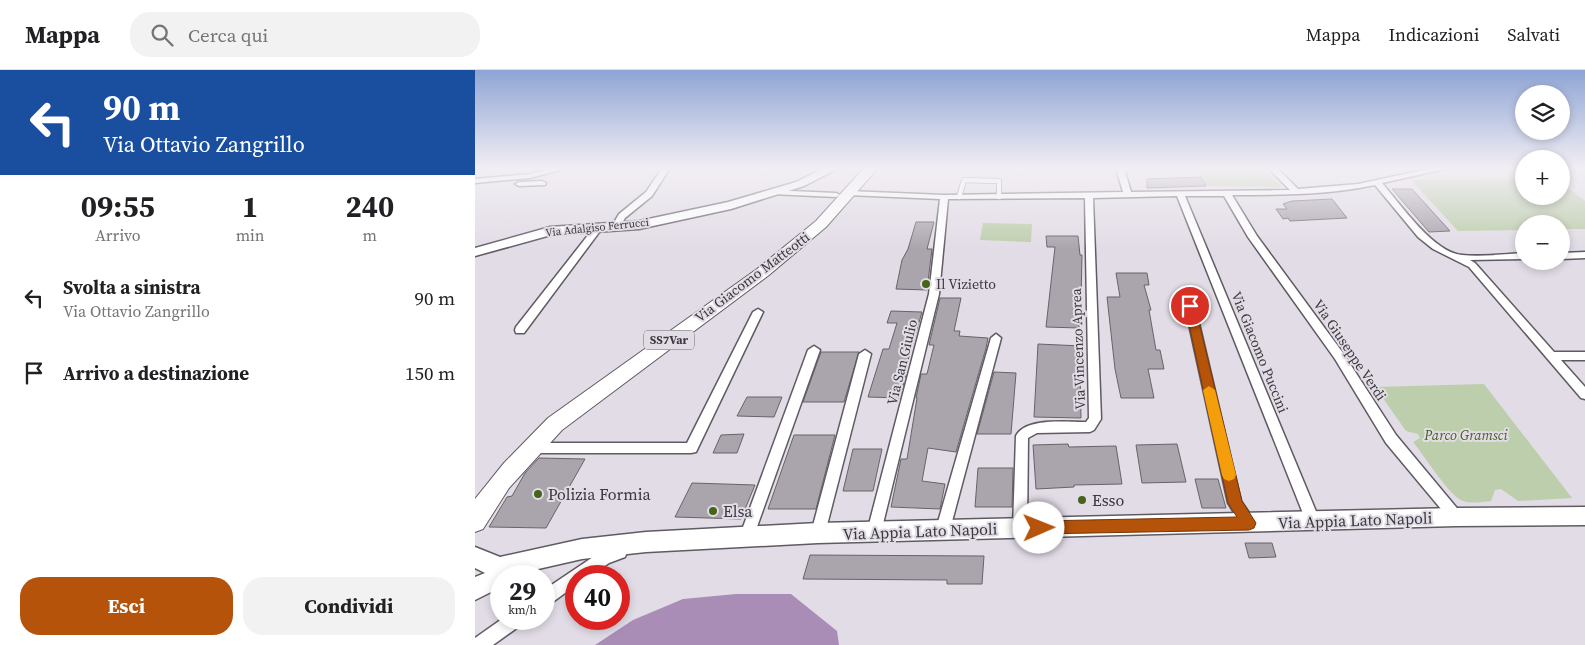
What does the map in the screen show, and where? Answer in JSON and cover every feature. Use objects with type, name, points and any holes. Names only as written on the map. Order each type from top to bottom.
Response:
[{"type":"main road","name":"Via Giacomo Matteotti","points":[[475,521],[483,506],[555,424],[770,266],[821,224],[841,195]]},
{"type":"main road","name":"Via Giacomo Matteotti","points":[[475,498],[534,430],[560,406],[788,243],[841,195]]},
{"type":"street","points":[[616,226],[622,216],[648,195]]},
{"type":"street","name":"Via Adalgiso Ferrucci","points":[[475,252],[550,231],[639,225],[731,205],[763,195]]},
{"type":"street","points":[[870,195],[944,197],[1137,195]]},
{"type":"street","name":"Via Vincenzo Aprea","points":[[1020,528],[1022,436],[1035,428],[1090,427],[1095,419],[1089,195]]},
{"type":"street","name":"Via Giacomo Puccini","points":[[1180,195],[1313,521]]},
{"type":"street","name":"Via Giuseppe Verdi","points":[[1228,195],[1253,237],[1339,356],[1391,439],[1456,517]]},
{"type":"street","points":[[1388,195],[1421,235],[1436,247],[1471,265],[1585,395]]},
{"type":"street","name":"Via San Giulio","points":[[874,532],[934,294],[944,197]]},
{"type":"street","points":[[520,330],[599,227]]},
{"type":"street","points":[[1570,256],[1585,255]]},
{"type":"street","points":[[1460,258],[1515,256]]},
{"type":"street","points":[[1190,306],[1235,503],[1249,523]]},
{"type":"street","points":[[532,448],[691,448],[758,312]]},
{"type":"street","points":[[943,529],[996,338]]},
{"type":"street","points":[[746,538],[814,350]]},
{"type":"street","points":[[817,534],[865,354]]},
{"type":"street","points":[[1552,356],[1585,356]]},
{"type":"street","name":"Via Appia Lato Napoli","points":[[475,557],[500,567],[582,549],[646,542],[943,529],[1456,517],[1585,516]]},
{"type":"street","name":"Via Appia Lato Napoli","points":[[593,565],[604,558],[646,542]]},
{"type":"street","name":"Via Appia Lato Napoli","points":[[475,588],[500,575],[542,558]]},
{"type":"street","points":[[479,645],[500,630]]},
{"type":"green space","points":[[1425,195],[1515,195],[1515,205],[1570,205],[1570,195],[1577,195],[1585,201],[1585,229],[1570,229],[1570,215],[1515,215],[1515,230],[1458,231]]},
{"type":"green space","points":[[983,223],[1032,224],[1031,242],[980,240]]},
{"type":"green space","name":"Parco Gramsci","points":[[1484,384],[1572,498],[1518,501],[1501,489],[1495,490],[1491,501],[1473,503],[1463,501],[1444,484],[1413,442],[1420,438],[1418,434],[1406,431],[1375,387]]},
{"type":"shaded area","points":[[736,594],[791,594],[837,631],[839,645],[595,645],[618,630],[630,630],[630,622],[633,620],[683,599]]},
{"type":"building","points":[[1397,195],[1417,195],[1450,231],[1429,232]]},
{"type":"building","points":[[1332,199],[1347,218],[1290,221],[1288,218],[1283,219],[1276,209],[1287,209],[1283,204],[1292,201]]},
{"type":"building","points":[[916,222],[934,222],[927,249],[932,249],[927,290],[896,289],[902,260],[908,249]]},
{"type":"building","points":[[1046,236],[1078,236],[1080,255],[1082,255],[1081,302],[1078,302],[1079,328],[1046,327],[1055,247],[1047,247]]},
{"type":"building","points":[[1116,273],[1147,273],[1149,285],[1144,285],[1151,310],[1149,310],[1156,350],[1160,350],[1164,369],[1148,369],[1154,398],[1121,398],[1115,369],[1107,297],[1120,297]]},
{"type":"building","points":[[940,298],[961,298],[954,331],[960,331],[959,336],[988,338],[986,348],[956,452],[928,448],[922,481],[945,484],[940,509],[891,507],[901,459],[907,459],[921,374],[927,374],[934,345],[929,345]]},
{"type":"building","points":[[891,311],[922,312],[904,374],[906,374],[900,398],[868,397],[883,349],[889,349],[897,323],[887,323]]},
{"type":"building","points":[[1038,344],[1082,346],[1080,372],[1081,418],[1034,417]]},
{"type":"building","points":[[821,352],[859,352],[844,402],[803,402]]},
{"type":"building","points":[[994,372],[1016,373],[1011,434],[977,434]]},
{"type":"building","points":[[747,397],[782,397],[774,417],[737,416]]},
{"type":"building","points":[[744,434],[737,453],[713,453],[721,435]]},
{"type":"building","points":[[794,435],[835,435],[816,509],[768,509]]},
{"type":"building","points":[[1068,444],[1069,447],[1116,446],[1122,484],[1074,485],[1074,487],[1036,489],[1033,445]]},
{"type":"building","points":[[1177,444],[1186,482],[1142,483],[1136,445]]},
{"type":"building","points":[[853,449],[882,449],[873,491],[843,491]]},
{"type":"building","name":"Polizia Formia","points":[[539,458],[585,459],[546,528],[489,527],[507,497],[512,496],[525,473]]},
{"type":"building","points":[[978,468],[1013,468],[1012,507],[975,507]]},
{"type":"building","points":[[1195,479],[1218,479],[1226,508],[1202,508]]},
{"type":"building","points":[[692,483],[755,485],[741,519],[675,517]]},
{"type":"building","points":[[1245,543],[1272,543],[1276,557],[1249,558]]},
{"type":"building","points":[[810,555],[984,556],[982,584],[947,584],[947,580],[803,579]]},
{"type":"slow traffic","points":[[1209,390],[1229,475]]},
{"type":"place","name":"Il Vizietto","points":[[926,284]]},
{"type":"place","name":"Polizia Formia","points":[[538,494]]},
{"type":"place","name":"Esso","points":[[1082,500]]},
{"type":"place","name":"Elsa","points":[[713,511]]},
{"type":"route","points":[[1039,528],[1249,523],[1235,503],[1190,306]]}]
